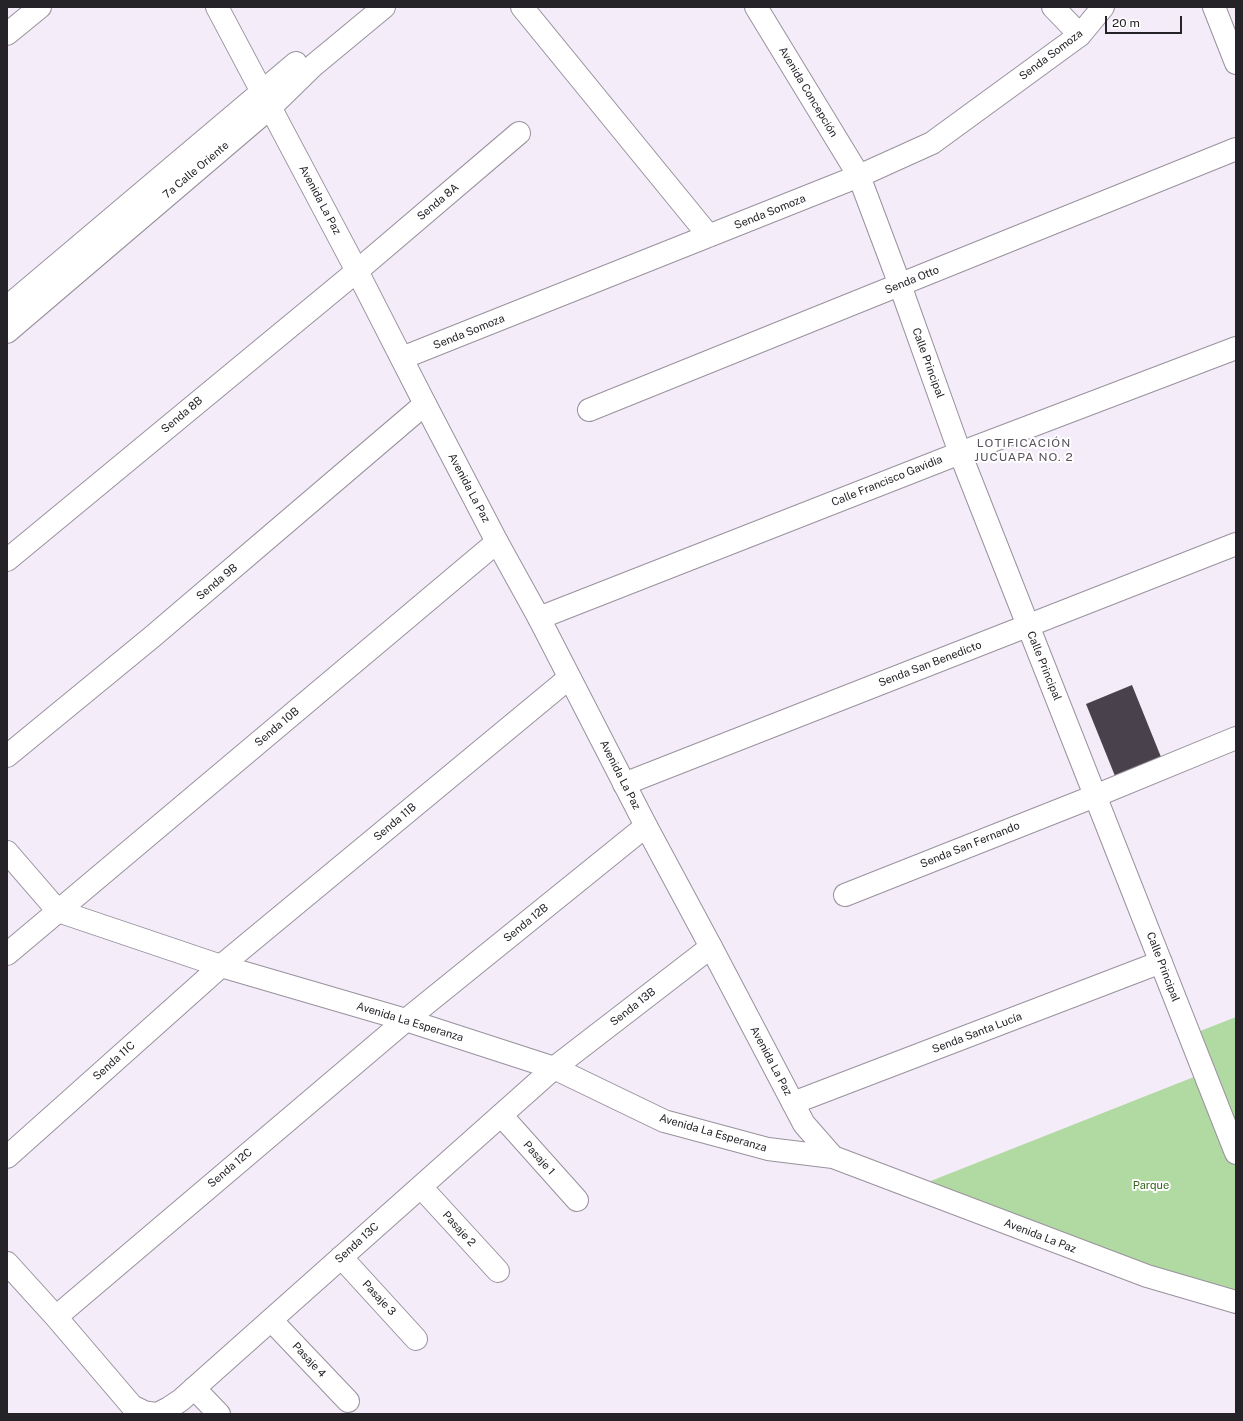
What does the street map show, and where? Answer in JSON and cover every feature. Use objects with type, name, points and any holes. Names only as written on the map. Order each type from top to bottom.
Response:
[{"type":"street","points":[[7,34],[40,7]]},
{"type":"street","name":"Avenida La Paz","points":[[216,7],[357,271],[497,542],[539,618],[624,784],[712,947],[804,1124],[833,1157],[1147,1276],[1236,1302]]},
{"type":"street","name":"7a Calle Oriente","points":[[7,332],[266,100],[364,7]]},
{"type":"street","name":"7a Calle Oriente","points":[[7,307],[266,100],[314,65],[384,7]]},
{"type":"street","points":[[522,7],[709,236]]},
{"type":"street","name":"Avenida Concepción","points":[[756,7],[859,176]]},
{"type":"street","points":[[1053,7],[1080,35]]},
{"type":"street","name":"Senda Somoza","points":[[402,358],[859,176],[932,143],[1080,35],[1103,7]]},
{"type":"street","points":[[1214,7],[1236,63]]},
{"type":"street","name":"Senda 8A","points":[[357,271],[519,133]]},
{"type":"street","name":"Senda Otto","points":[[589,410],[1236,149]]},
{"type":"street","name":"Calle Principal","points":[[859,176],[900,284],[960,453],[1236,1153]]},
{"type":"street","name":"Senda 8B","points":[[7,560],[357,271]]},
{"type":"street","name":"Calle Francisco Gavidia","points":[[539,618],[960,453],[1236,348]]},
{"type":"street","name":"Senda 9B","points":[[7,756],[170,621],[425,404]]},
{"type":"street","name":"Senda 10B","points":[[7,954],[497,542]]},
{"type":"street","name":"Senda San Benedicto","points":[[624,784],[1236,544]]},
{"type":"street","name":"Senda 11B","points":[[221,966],[569,678]]},
{"type":"street","name":"Senda San Fernando","points":[[845,895],[1095,796],[1236,738]]},
{"type":"street","name":"Senda 12B","points":[[406,1020],[646,826]]},
{"type":"street","points":[[7,852],[58,912]]},
{"type":"street","name":"Avenida La Esperanza","points":[[58,912],[221,966],[406,1020],[554,1068],[664,1121],[768,1149],[833,1157]]},
{"type":"street","name":"Senda 13B","points":[[554,1068],[712,947]]},
{"type":"street","name":"Senda Santa Lucía","points":[[793,1103],[1161,962]]},
{"type":"street","name":"Senda 11C","points":[[7,1157],[221,966]]},
{"type":"street","name":"Senda 12C","points":[[56,1317],[406,1020]]},
{"type":"street","name":"Senda 13C","points":[[157,1414],[169,1408],[194,1388],[554,1068]]},
{"type":"street","name":"Pasaje 1","points":[[501,1115],[577,1200]]},
{"type":"street","name":"Pasaje 2","points":[[421,1186],[498,1271]]},
{"type":"street","name":"Pasaje 3","points":[[341,1257],[416,1339]]},
{"type":"street","points":[[7,1263],[56,1317],[132,1406],[144,1412],[157,1414]]},
{"type":"street","name":"Pasaje 4","points":[[271,1320],[348,1401]]},
{"type":"street","points":[[194,1388],[219,1414]]},
{"type":"green space","name":"Parque","points":[[1236,1017],[1236,1302],[913,1188],[1204,1073],[1190,1035]]},
{"type":"building","points":[[1132,685],[1161,757],[1115,776],[1086,704]]},
{"type":"district","name":"LOTIFICACIÓN JUCUAPA NO. 2","points":[[1024,450]]}]
